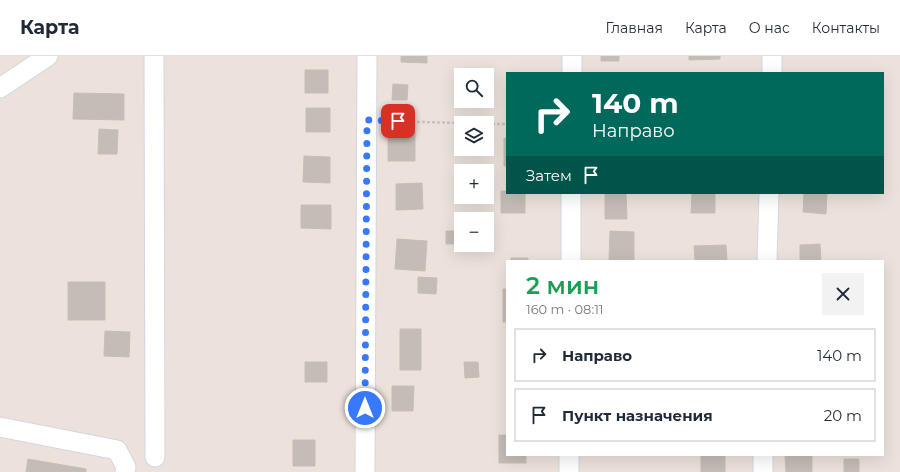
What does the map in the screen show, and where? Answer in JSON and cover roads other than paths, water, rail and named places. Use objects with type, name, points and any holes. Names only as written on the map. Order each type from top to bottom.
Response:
[{"type":"street","points":[[0,88],[48,56]]},
{"type":"street","points":[[154,56],[155,457]]},
{"type":"street","points":[[365,472],[367,56]]},
{"type":"street","points":[[572,56],[572,72]]},
{"type":"street","points":[[772,56],[772,72]]},
{"type":"street","points":[[571,260],[572,194]]},
{"type":"street","points":[[767,260],[769,194]]},
{"type":"street","points":[[0,427],[116,450],[126,470]]},
{"type":"street","points":[[569,456],[569,472]]},
{"type":"street","points":[[763,456],[763,472]]}]
